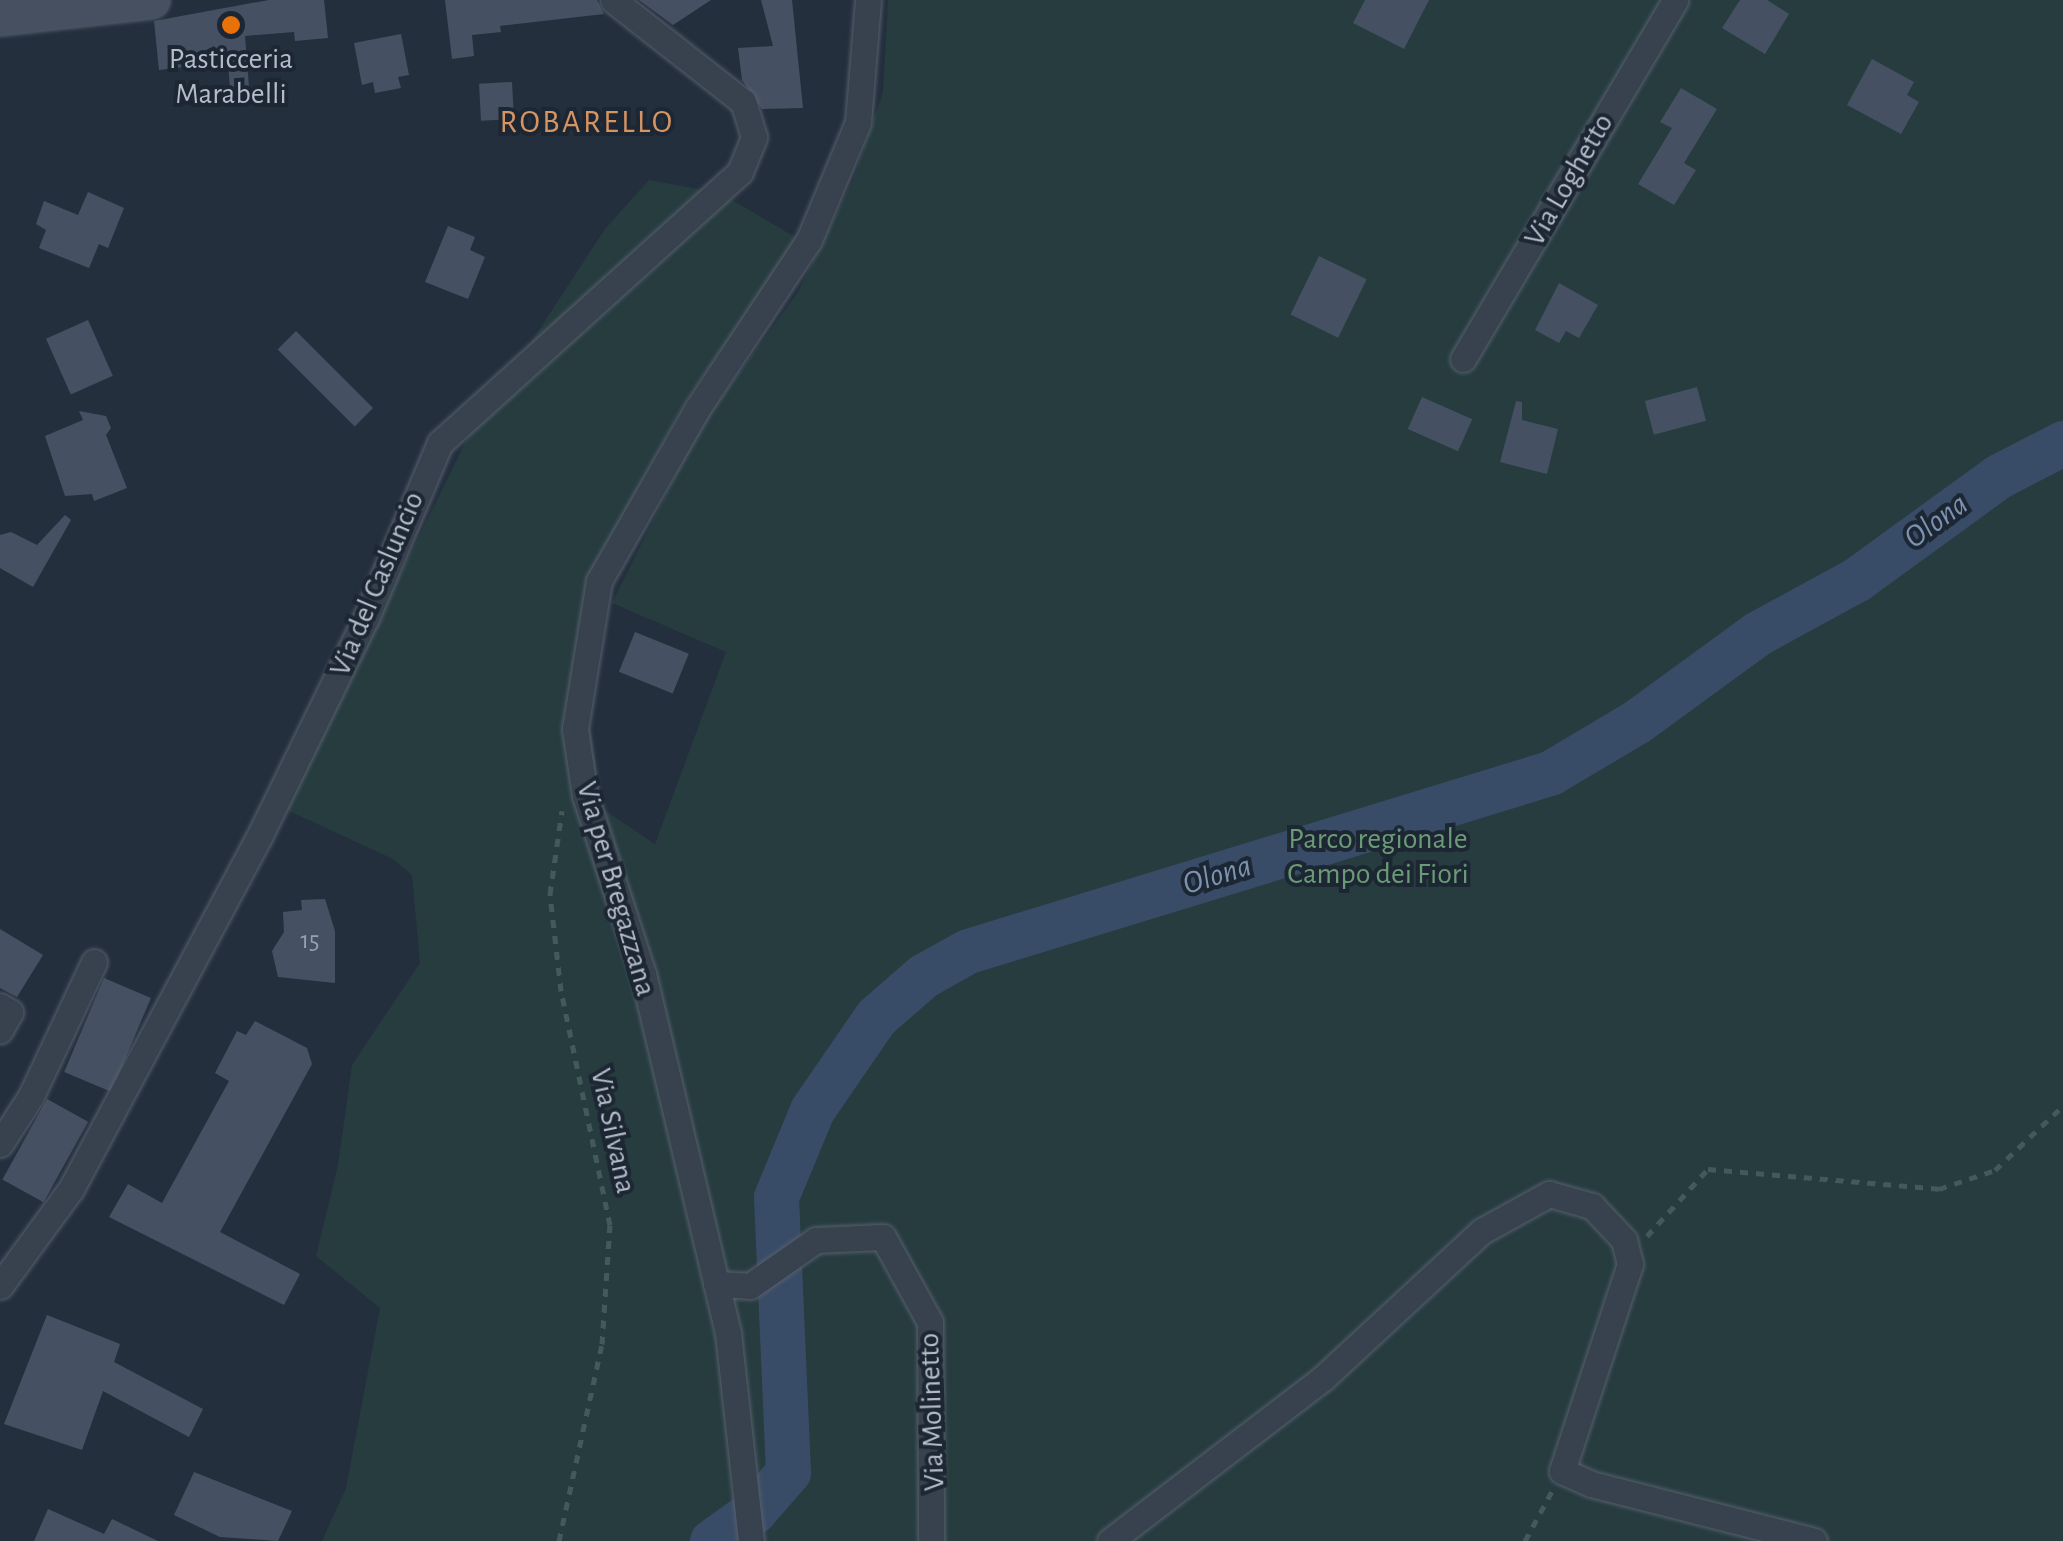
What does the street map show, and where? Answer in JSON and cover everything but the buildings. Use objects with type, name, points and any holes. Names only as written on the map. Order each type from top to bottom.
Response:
[{"type":"main road","points":[[0,17],[150,0]]},
{"type":"street","name":"Via del Casluncio","points":[[0,1286],[71,1189],[258,837],[366,618],[440,443],[740,172],[754,137],[742,102],[613,0]]},
{"type":"street","name":"Via per Bregazzana","points":[[750,1541],[716,1284],[643,974],[585,796],[575,729],[599,581],[696,408],[809,240],[858,122],[868,0]]},
{"type":"street","name":"Via Loghetto","points":[[1463,360],[1674,0]]},
{"type":"street","points":[[0,1144],[31,1096],[94,962]]},
{"type":"street","points":[[0,1006],[10,1012],[0,1030]]},
{"type":"street","points":[[1110,1541],[1324,1378],[1482,1231],[1549,1194],[1592,1206],[1624,1240],[1630,1264],[1562,1471],[1591,1484],[1814,1541]]},
{"type":"street","name":"Via Molinetto","points":[[716,1284],[750,1286],[816,1240],[882,1236],[930,1322],[931,1541]]},
{"type":"path","name":"Via Silvana","points":[[559,1541],[602,1344],[610,1224],[560,991],[550,894],[564,802]]},
{"type":"path","points":[[1624,1240],[1653,1235],[1708,1169],[1939,1189],[1995,1170],[2063,1106]]},
{"type":"path","points":[[1525,1541],[1562,1471]]},
{"type":"green space","name":"Parco regionale Campo dei Fiori","points":[[888,0],[2063,0],[2063,1541],[322,1541],[346,1488],[380,1308],[316,1256],[338,1165],[352,1065],[420,963],[412,875],[393,859],[285,809],[465,443],[605,229],[649,180],[720,193],[800,240],[688,397],[587,580],[586,700],[603,809],[655,844],[726,652],[612,603],[699,428],[798,292],[853,180],[883,92]]},
{"type":"waterway","name":"Olona","points":[[712,1541],[754,1511],[788,1472],[776,1197],[812,1110],[876,1017],[923,976],[968,951],[1550,773],[1636,722],[1758,633],[1857,579],[1999,476],[2063,443]]},
{"type":"place","name":"Pasticceria Marabelli","points":[[231,25]]},
{"type":"district","name":"ROBARELLO","points":[[587,122]]}]
